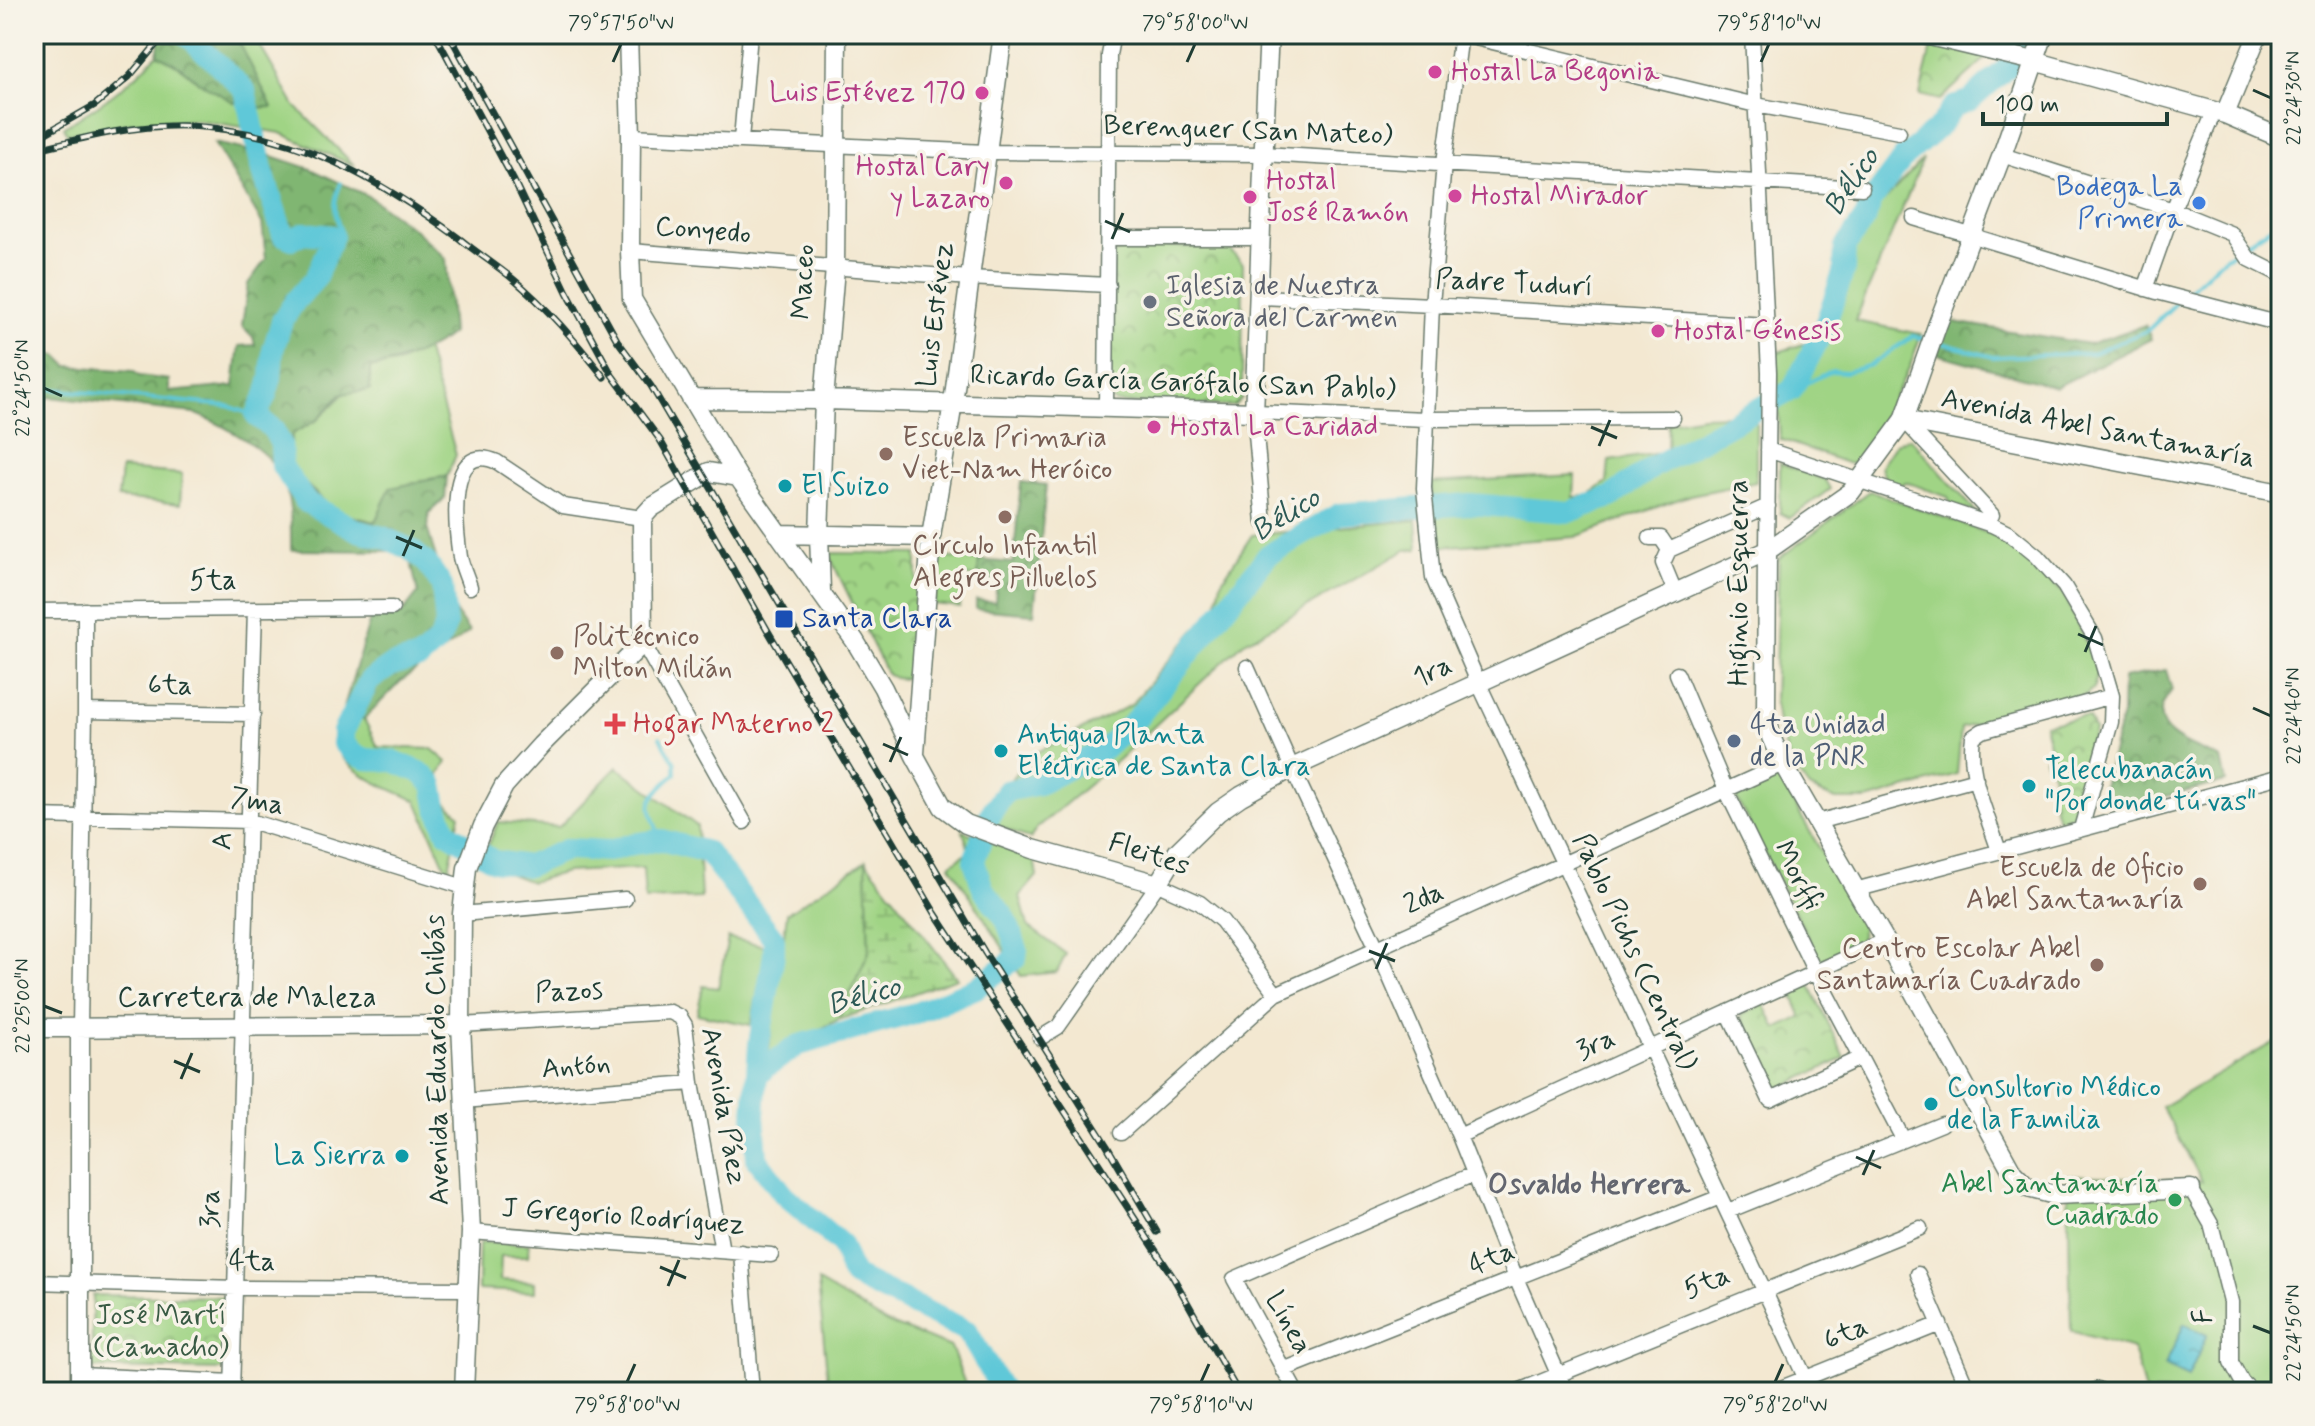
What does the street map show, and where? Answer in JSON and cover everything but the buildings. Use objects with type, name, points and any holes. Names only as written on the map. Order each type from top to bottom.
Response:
[{"type":"main road","points":[[628,34],[632,299],[738,477],[855,641],[883,688],[915,756]]},
{"type":"main road","name":"Maceo","points":[[821,591],[819,534],[824,400],[835,268],[837,34]]},
{"type":"main road","name":"Luis Estévez","points":[[915,756],[931,537],[953,403],[1003,34]]},
{"type":"main road","points":[[1254,412],[1269,34]]},
{"type":"main road","points":[[1921,34],[2030,60],[2220,113],[2281,138]]},
{"type":"main road","name":"1ra","points":[[1158,884],[1178,851],[1218,812],[1241,796],[1292,768],[1767,551],[1851,492],[1904,420],[2002,155],[2030,60],[2044,34]]},
{"type":"main road","points":[[2220,113],[2258,34]]},
{"type":"main road","name":"Ricardo García Garófalo (San Pablo)","points":[[691,399],[1254,412]]},
{"type":"main road","name":"Avenida Abel Santamaría","points":[[1904,420],[2281,493]]},
{"type":"main road","points":[[703,474],[710,433]]},
{"type":"main road","points":[[643,643],[642,518],[651,508],[703,474],[709,472],[738,477]]},
{"type":"main road","points":[[778,534],[931,537]]},
{"type":"main road","name":"Higinio Esquerra","points":[[1767,551],[1766,711],[1771,737],[1783,764],[1885,940],[2013,1173],[2028,1188],[2055,1195],[2191,1189]]},
{"type":"main road","name":"Avenida Eduardo Chibás","points":[[464,1392],[471,1232],[461,1025],[462,914],[467,868],[483,826],[504,786],[643,643]]},
{"type":"main road","points":[[883,688],[894,695],[904,696],[919,683]]},
{"type":"main road","name":"Fleites","points":[[915,756],[943,807],[966,824],[1033,849],[1158,884]]},
{"type":"main road","name":"Carretera de Maleza","points":[[34,1028],[461,1025]]},
{"type":"main road","points":[[80,1027],[80,1383]]},
{"type":"street","points":[[741,140],[750,34]]},
{"type":"street","points":[[1106,408],[1109,55],[1113,34]]},
{"type":"street","points":[[1460,34],[1756,105],[1899,132]]},
{"type":"street","name":"Pablo Pichs (Central)","points":[[1460,34],[1444,163],[1426,419],[1424,488],[1433,578],[1478,682],[1809,1385]]},
{"type":"street","name":"Higinio Esquerra","points":[[1752,34],[1769,372],[1767,551]]},
{"type":"street","points":[[2151,291],[2173,210],[2220,113]]},
{"type":"street","name":"Berenguer (San Mateo)","points":[[631,136],[986,152],[1263,154],[1862,188]]},
{"type":"street","points":[[2002,155],[2173,210],[2232,234],[2249,259],[2281,275]]},
{"type":"street","points":[[1914,218],[2151,291],[2281,324]]},
{"type":"street","points":[[1109,238],[1262,238]]},
{"type":"street","name":"Conyedo","points":[[630,251],[969,278],[1108,285]]},
{"type":"street","name":"Padre Tudurí","points":[[1259,297],[1767,325]]},
{"type":"street","points":[[1254,412],[1264,523]]},
{"type":"street","name":"Ricardo García Garófalo (San Pablo)","points":[[1254,412],[1426,419],[1673,418]]},
{"type":"street","points":[[1904,420],[1992,515]]},
{"type":"street","points":[[1768,450],[1992,525],[2010,534],[2037,556],[2064,586],[2095,638],[2112,696],[2111,722],[2081,829]]},
{"type":"street","points":[[470,587],[460,558],[455,492],[466,467],[477,458],[497,462],[563,506],[642,518]]},
{"type":"street","points":[[1675,592],[1663,563],[1669,550],[1768,506]]},
{"type":"street","points":[[1650,538],[1661,538],[1669,550]]},
{"type":"street","name":"5ta","points":[[34,611],[392,608]]},
{"type":"street","name":"A","points":[[242,1027],[255,609]]},
{"type":"street","points":[[80,1027],[85,610]]},
{"type":"street","points":[[643,643],[744,822]]},
{"type":"street","points":[[1247,667],[1377,948],[1566,1392]]},
{"type":"street","name":"Morffi","points":[[1677,674],[1726,790],[1815,972],[1903,1139]]},
{"type":"street","points":[[1999,851],[1976,779],[1971,749],[1973,737],[1982,731],[2112,696]]},
{"type":"street","name":"6ta","points":[[85,711],[253,714]]},
{"type":"street","name":"2da","points":[[1121,1133],[1276,994],[1783,764]]},
{"type":"street","points":[[1855,890],[2281,776]]},
{"type":"street","points":[[1817,822],[1976,779]]},
{"type":"street","name":"7ma","points":[[34,816],[250,821],[464,887]]},
{"type":"street","name":"Fleites","points":[[1158,884],[1200,903],[1222,921],[1276,994]]},
{"type":"street","name":"1ra","points":[[1040,1038],[1058,1027],[1158,884]]},
{"type":"street","points":[[462,914],[625,899]]},
{"type":"street","name":"3ra","points":[[1459,1136],[1885,940]]},
{"type":"street","name":"Pazos","points":[[461,1025],[670,1012],[680,1017]]},
{"type":"street","points":[[1728,1012],[1770,1100],[1860,1058]]},
{"type":"street","name":"Avenida Páez","points":[[680,1017],[685,1025],[692,1083],[722,1251]]},
{"type":"street","name":"3ra","points":[[233,1387],[242,1027]]},
{"type":"street","name":"Antón","points":[[463,1101],[692,1083]]},
{"type":"street","points":[[1728,1211],[1942,1124]]},
{"type":"street","name":"Línea","points":[[1296,1392],[1234,1279],[1474,1174]]},
{"type":"street","name":"F","points":[[2191,1189],[2211,1224],[2231,1302],[2231,1362],[2244,1389]]},
{"type":"street","name":"4ta","points":[[1283,1370],[1720,1197]]},
{"type":"street","name":"5ta","points":[[1516,1392],[1920,1228]]},
{"type":"street","name":"J Gregorio Rodríguez","points":[[471,1232],[771,1255]]},
{"type":"street","points":[[741,1252],[752,1392]]},
{"type":"street","points":[[1918,1274],[1969,1392]]},
{"type":"street","name":"4ta","points":[[34,1282],[236,1288],[470,1289]]},
{"type":"street","name":"6ta","points":[[1771,1392],[1809,1385],[1940,1324]]},
{"type":"street","points":[[80,1383],[233,1387]]},
{"type":"green space","points":[[161,34],[235,34],[272,107],[244,108],[197,81],[181,67],[157,54]]},
{"type":"green space","points":[[235,34],[253,34],[295,106],[355,166],[281,133],[198,120],[136,122],[67,134],[64,127],[114,94],[157,54],[181,67],[197,81],[271,107]]},
{"type":"green space","points":[[1932,43],[1987,57],[1940,100],[1920,95]]},
{"type":"green space","points":[[214,143],[266,154],[311,169],[368,196],[414,229],[446,259],[452,333],[414,355],[370,368],[370,390],[341,394],[317,420],[292,434],[288,468],[337,513],[375,522],[390,488],[447,476],[445,498],[429,513],[428,531],[450,604],[469,632],[400,682],[364,719],[340,721],[371,616],[401,615],[418,593],[411,562],[394,551],[291,550],[289,502],[281,475],[254,447],[205,417],[194,413],[50,397],[34,404],[34,361],[38,354],[57,355],[68,366],[133,371],[139,376],[169,380],[169,392],[234,386],[239,346],[255,345],[253,337],[242,326],[248,284],[266,259],[262,223]]},
{"type":"green space","points":[[1923,159],[1855,321],[1921,334],[1910,366],[1863,458],[1849,464],[1780,439],[1775,353],[1810,342],[1831,320],[1858,233],[1869,226],[1877,208]]},
{"type":"green space","points":[[1128,245],[1228,248],[1243,264],[1242,398],[1234,406],[1116,403],[1108,396],[1113,255]]},
{"type":"green space","points":[[1948,321],[2089,344],[2145,325],[2151,339],[2056,387],[1937,354]]},
{"type":"green space","points":[[426,348],[456,455],[447,476],[422,480],[376,522],[337,513],[288,468],[292,434],[317,420],[370,368],[400,362]]},
{"type":"green space","points":[[1756,414],[1756,482],[1690,495],[1575,537],[1435,547],[1431,483],[1575,475],[1574,497],[1587,496],[1607,482],[1609,461],[1667,452],[1668,422],[1703,416]]},
{"type":"green space","points":[[1910,438],[1978,514],[1951,504],[1948,497],[1906,482],[1900,485],[1885,479],[1881,466],[1896,443]]},
{"type":"green space","points":[[1780,463],[1825,480],[1830,489],[1790,518],[1780,513]]},
{"type":"green space","points":[[121,469],[182,474],[180,504],[118,498]]},
{"type":"green space","points":[[1021,482],[1046,485],[1034,614],[976,609],[976,600],[995,602],[997,581],[978,577],[979,560],[1013,563]]},
{"type":"green space","points":[[1870,491],[2010,541],[2064,594],[2097,673],[2094,687],[2078,698],[1961,728],[1957,774],[1867,800],[1836,800],[1809,788],[1792,765],[1780,733],[1774,699],[1779,558]]},
{"type":"green space","points":[[1416,520],[1418,549],[1406,550],[1243,643],[1119,759],[1036,829],[1030,839],[982,819],[1018,770],[1037,752],[1131,705],[1217,604],[1221,582],[1252,535]]},
{"type":"green space","points":[[828,553],[917,554],[916,670],[910,676],[899,679],[887,674]]},
{"type":"green space","points":[[939,557],[979,560],[978,577],[962,576],[960,607],[934,604]]},
{"type":"green space","points":[[2166,670],[2172,690],[2163,704],[2161,716],[2164,726],[2183,742],[2221,759],[2226,782],[2124,806],[2116,804],[2107,798],[2103,786],[2122,715],[2123,678]]},
{"type":"green space","points":[[2089,718],[2094,730],[2073,815],[2058,819],[2049,787],[2055,785],[2045,758],[2052,756],[2044,724]]},
{"type":"green space","points":[[364,719],[378,747],[432,749],[447,762],[437,778],[442,798],[460,815],[448,873],[417,801],[368,778],[338,751],[335,740],[340,721]]},
{"type":"green space","points":[[617,767],[697,826],[701,898],[645,900],[643,868],[566,872],[531,882],[481,863],[498,822],[559,827]]},
{"type":"green space","points":[[1778,776],[1863,924],[1860,942],[1820,961],[1735,796]]},
{"type":"green space","points":[[963,831],[1034,858],[1037,876],[1020,896],[1028,926],[1066,954],[1057,972],[1021,976],[950,865],[969,851]]},
{"type":"green space","points":[[866,861],[869,952],[838,1020],[768,1056],[787,913]]},
{"type":"green space","points":[[866,861],[957,978],[838,1020],[869,952]]},
{"type":"green space","points":[[728,938],[767,946],[751,1025],[697,1014],[703,986],[718,988]]},
{"type":"green space","points":[[1809,983],[1845,1058],[1776,1090],[1741,1015],[1764,1004],[1777,1029],[1802,1017],[1791,992]]},
{"type":"green space","name":"Abel Santamaría Cuadrado","points":[[2281,1038],[2281,1392],[2145,1392],[2133,1349],[2071,1331],[2068,1175],[2202,1181],[2162,1107]]},
{"type":"green space","points":[[482,1242],[529,1244],[528,1256],[501,1256],[500,1280],[535,1282],[535,1292],[478,1290],[479,1245]]},
{"type":"green space","points":[[818,1282],[887,1323],[951,1347],[968,1392],[829,1392]]},
{"type":"green space","name":"José Martí (Camacho)","points":[[93,1295],[231,1297],[230,1370],[91,1368]]},
{"type":"water","points":[[2184,1324],[2207,1335],[2188,1377],[2165,1366]]},
{"type":"waterway","points":[[186,34],[245,90],[262,169],[283,235],[292,239],[304,233],[333,236],[315,279],[282,321],[273,350],[271,378],[256,416],[273,429],[281,444],[282,466],[306,502],[358,531],[383,537],[410,549],[427,563],[442,586],[446,625],[439,641],[420,658],[392,665],[369,681],[343,732],[343,743],[354,754],[366,759],[393,761],[420,772],[433,785],[447,832],[494,861],[528,866],[568,849],[609,851],[661,840],[707,852],[774,939],[759,1044],[754,1116],[757,1159],[784,1195],[841,1244],[853,1276],[967,1331],[1003,1392]]},
{"type":"waterway","name":"Bélico","points":[[757,1077],[766,1067],[799,1045],[919,1012],[976,988],[1016,958],[1017,949],[1006,919],[983,889],[974,861],[989,816],[1006,791],[1039,784],[1106,748],[1138,717],[1268,555],[1339,514],[1469,504],[1569,512],[1611,497],[1653,467],[1792,390],[1823,331],[1844,270],[1845,247],[1865,218],[1872,200],[1904,157],[1941,125],[1953,107],[1971,100],[2009,66],[2020,34]]},
{"type":"waterway","points":[[333,236],[341,231],[335,207],[341,183]]},
{"type":"waterway","points":[[2185,294],[2220,261],[2281,220]]},
{"type":"waterway","points":[[1938,342],[1993,357],[2094,353],[2148,330],[2176,303]]},
{"type":"waterway","points":[[1792,390],[1832,371],[1846,372],[1871,365],[1913,336],[1926,339]]},
{"type":"waterway","points":[[34,399],[50,389],[228,406],[256,416]]},
{"type":"waterway","points":[[660,737],[675,763],[675,774],[651,803],[652,817],[661,840]]},
{"type":"railway","points":[[34,140],[95,105],[129,77],[165,34]]},
{"type":"railway","points":[[435,34],[612,375],[660,440],[768,631],[935,913],[1173,1277],[1238,1392]]},
{"type":"railway","points":[[449,34],[617,340],[651,386],[985,953],[1107,1146],[1157,1232]]},
{"type":"railway","points":[[34,150],[111,132],[170,126],[228,130],[300,148],[398,196],[500,269],[549,313],[604,377]]},
{"type":"place","name":"Hostal La Begonia","points":[[1435,72]]},
{"type":"place","name":"Luis Estévez 170","points":[[982,93]]},
{"type":"place","name":"Hostal Cary y Lazaro","points":[[1006,183]]},
{"type":"place","name":"Hostal Mirador","points":[[1455,196]]},
{"type":"place","name":"Hostal José Ramón","points":[[1250,197]]},
{"type":"place","name":"Bodega La Primera","points":[[2199,203]]},
{"type":"place","name":"Iglesia de Nuestra Señora del Carmen","points":[[1150,302]]},
{"type":"place","name":"Hostal Génesis","points":[[1658,331]]},
{"type":"place","name":"Hostal La Caridad","points":[[1154,427]]},
{"type":"place","name":"Escuela Primaria Viet-Nam Heróico","points":[[886,454]]},
{"type":"place","name":"El Suizo","points":[[785,486]]},
{"type":"place","name":"Círculo Infantil Alegres Pilluelos","points":[[1005,517]]},
{"type":"place","name":"Santa Clara","points":[[784,619]]},
{"type":"place","name":"Politécnico Milton Milián","points":[[557,653]]},
{"type":"place","name":"Hogar Materno 2","points":[[615,724]]},
{"type":"place","name":"4ta Unidad de la PNR","points":[[1734,741]]},
{"type":"place","name":"Antigua Planta Eléctrica de Santa Clara","points":[[1001,751]]},
{"type":"place","name":"Telecubanacán \"Por donde tú vas\"","points":[[2029,786]]},
{"type":"place","name":"Escuela de Oficio Abel Santamaría","points":[[2200,884]]},
{"type":"place","name":"Centro Escolar Abel Santamaría Cuadrado","points":[[2097,965]]},
{"type":"place","name":"Consultorio Médico de la Familia","points":[[1931,1104]]},
{"type":"place","name":"La Sierra","points":[[402,1156]]},
{"type":"place","name":"Abel Santamaría Cuadrado","points":[[2175,1200]]},
{"type":"district","name":"Osvaldo Herrera","points":[[1589,1184]]}]
